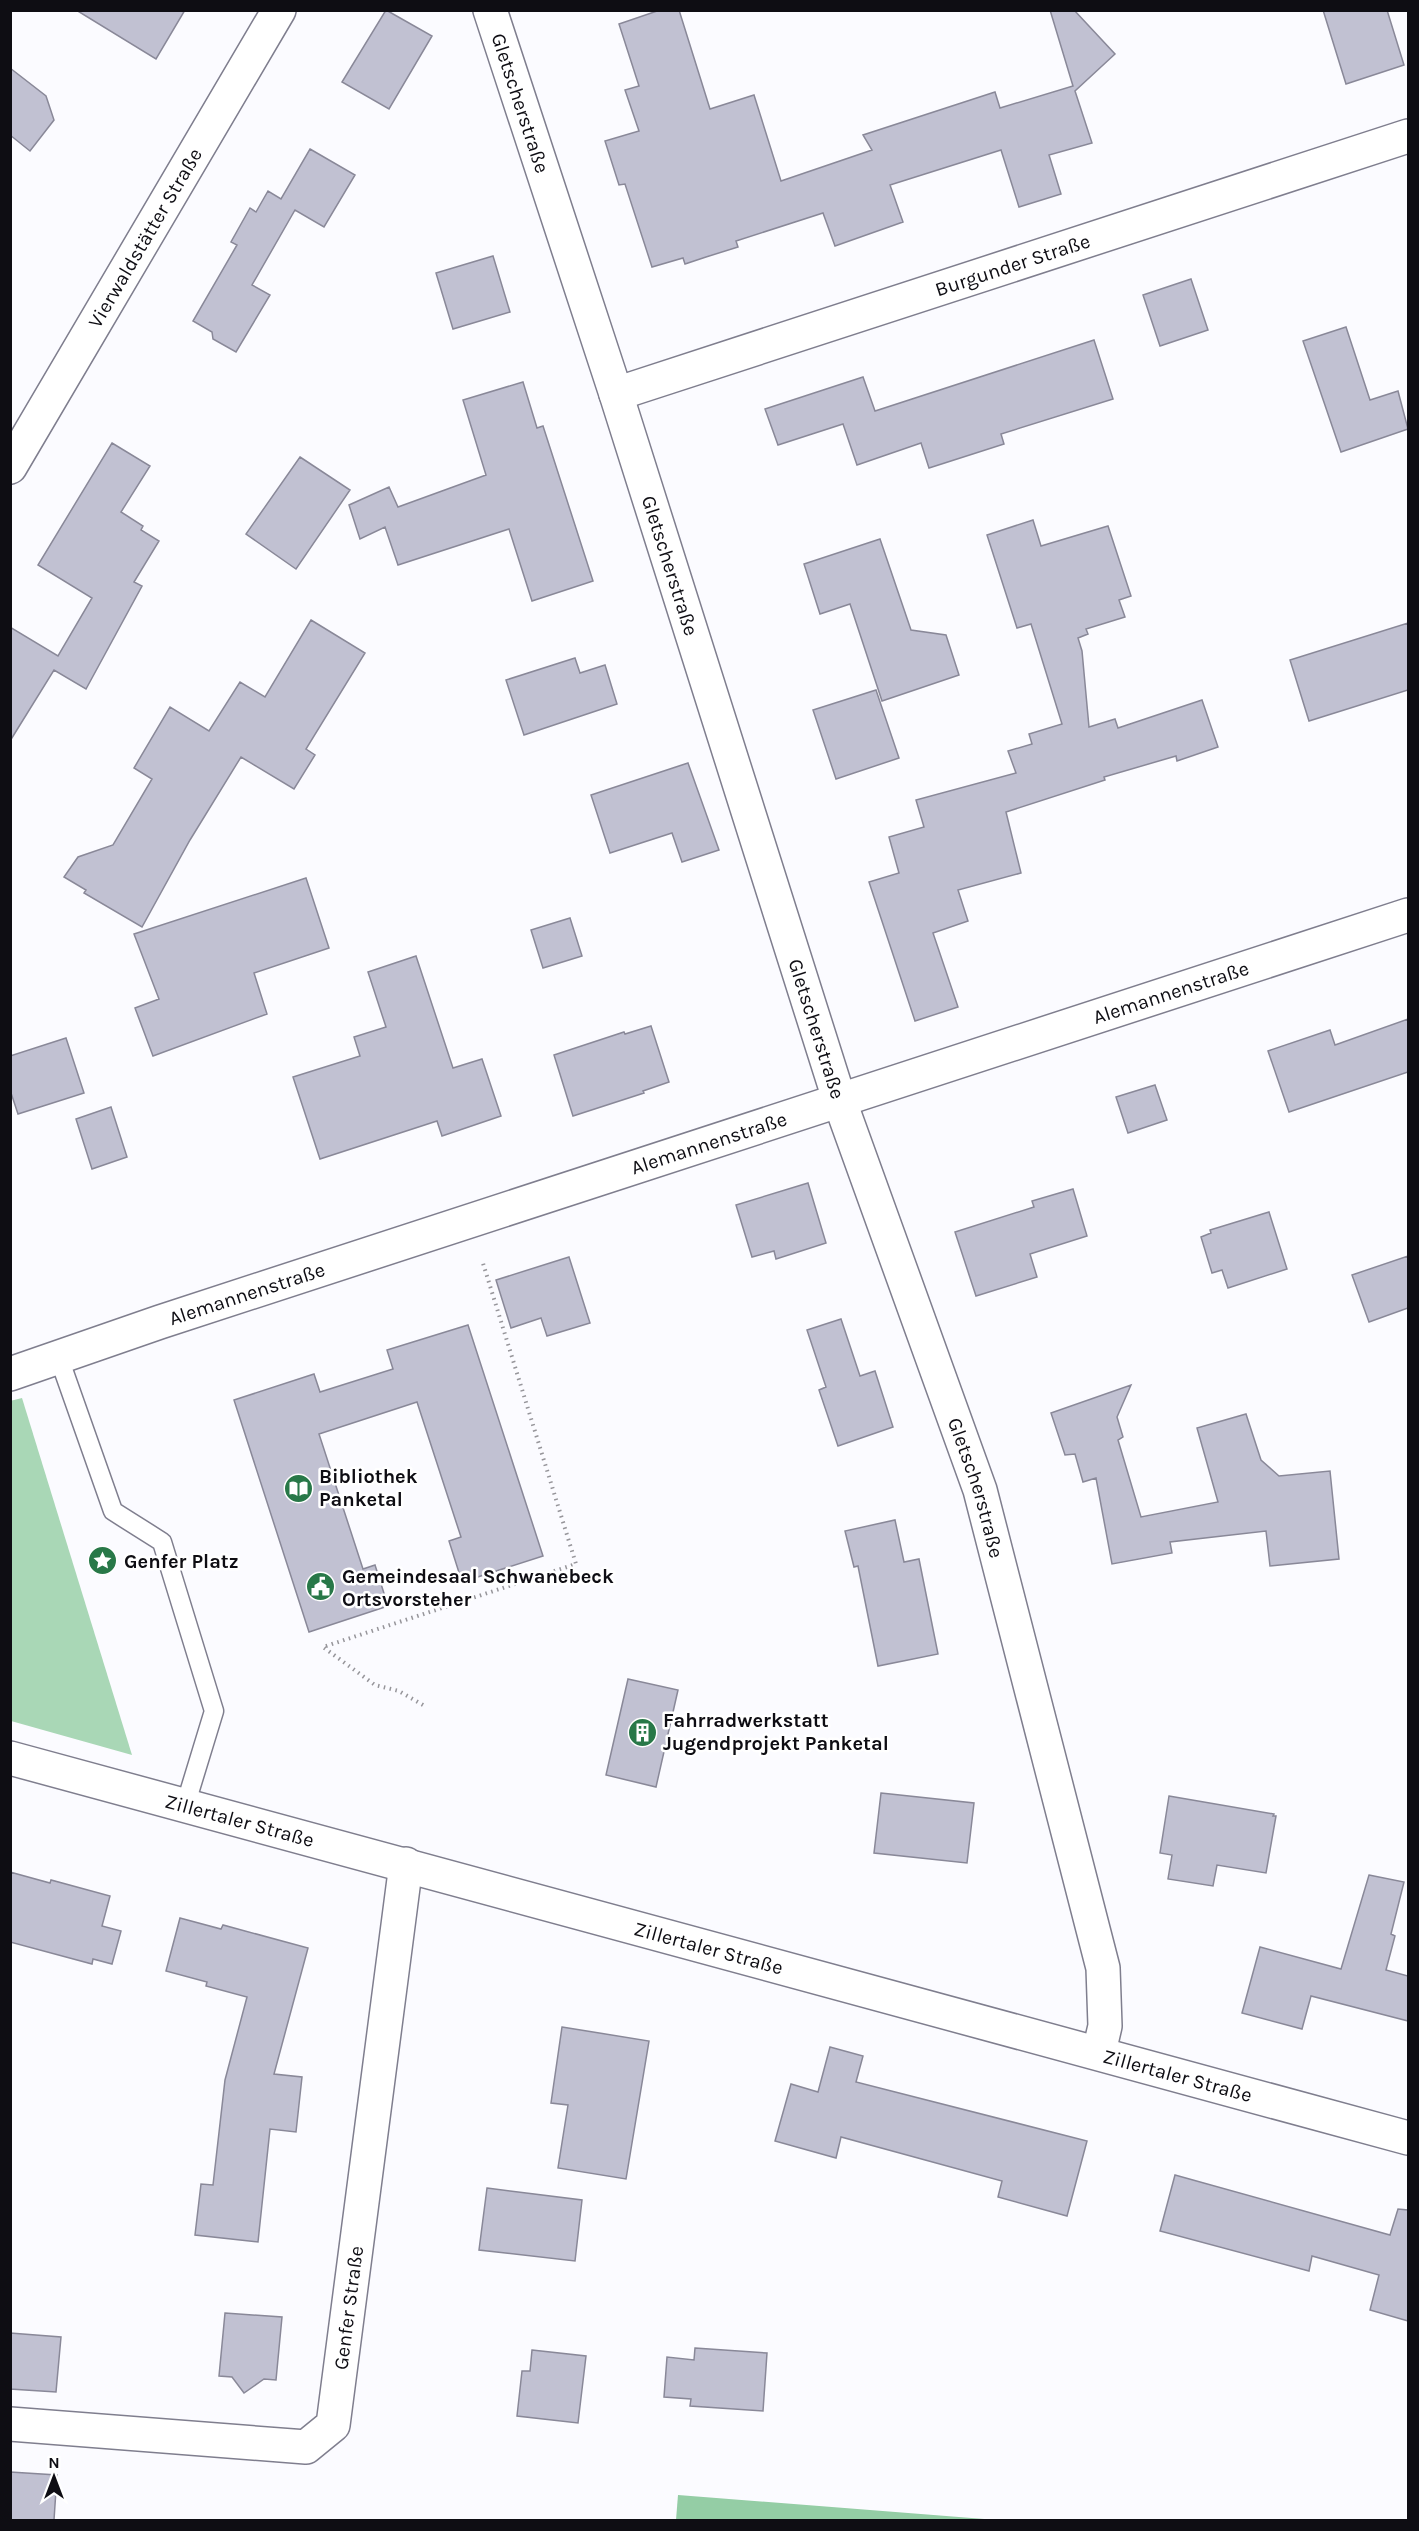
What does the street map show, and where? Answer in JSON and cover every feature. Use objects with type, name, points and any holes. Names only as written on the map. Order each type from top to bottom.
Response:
[{"type":"street","name":"Vierwaldstätter Straße","points":[[10,467],[279,10]]},
{"type":"street","name":"Gletscherstraße","points":[[490,10],[616,394],[840,1102],[980,1490],[1103,1968],[1106,2026],[1099,2052]]},
{"type":"street","name":"Burgunder Straße","points":[[616,394],[1408,136]]},
{"type":"street","name":"Alemannenstraße","points":[[10,1374],[160,1322],[1408,915]]},
{"type":"street","name":"Zillertaler Straße","points":[[10,1758],[1099,2052],[1408,2138]]},
{"type":"street","name":"Genfer Straße","points":[[10,2424],[306,2447],[333,2425],[406,1864]]},
{"type":"lane","points":[[60,1358],[113,1511],[162,1542],[213,1711],[185,1806]]},
{"type":"path","points":[[423,1706],[399,1691],[375,1685],[323,1647],[576,1564],[470,1222]]},
{"type":"green space","points":[[22,1398],[132,1755],[11,1721],[10,1401]]},
{"type":"green space","points":[[678,2495],[997,2520],[676,2520]]},
{"type":"building","points":[[76,10],[185,10],[156,59]]},
{"type":"building","points":[[386,10],[432,36],[389,109],[342,82]]},
{"type":"building","points":[[660,10],[679,10],[710,109],[754,95],[781,181],[872,150],[863,135],[995,92],[1000,108],[1073,86],[1050,10],[1074,10],[1115,54],[1075,91],[1092,143],[1049,155],[1061,194],[1019,207],[1001,150],[890,185],[903,222],[835,246],[823,213],[736,241],[738,247],[685,264],[683,258],[652,267],[625,184],[619,185],[605,141],[639,131],[625,90],[639,86],[619,24]]},
{"type":"building","points":[[1323,10],[1387,10],[1404,65],[1346,84]]},
{"type":"building","points":[[10,68],[46,96],[54,120],[30,151],[10,135]]},
{"type":"building","points":[[310,149],[355,175],[324,227],[295,210],[252,285],[270,295],[236,352],[213,339],[212,332],[193,321],[237,245],[231,242],[250,208],[256,212],[268,191],[281,199]]},
{"type":"building","points":[[493,256],[510,312],[453,329],[436,273]]},
{"type":"building","points":[[1191,279],[1208,330],[1160,346],[1143,295]]},
{"type":"building","points":[[1346,327],[1370,400],[1398,391],[1408,429],[1341,452],[1303,341]]},
{"type":"building","points":[[1094,340],[1113,399],[1001,434],[1004,444],[929,468],[921,443],[857,465],[843,424],[778,445],[765,409],[863,377],[875,411]]},
{"type":"building","points":[[523,382],[537,428],[543,426],[593,581],[532,601],[509,529],[398,565],[385,527],[360,539],[349,505],[389,487],[398,507],[486,475],[463,400]]},
{"type":"building","points":[[112,443],[150,466],[121,512],[143,526],[141,530],[159,541],[134,582],[142,586],[86,689],[54,670],[10,741],[10,627],[58,656],[92,598],[38,565]]},
{"type":"building","points":[[300,457],[350,490],[296,569],[246,534]]},
{"type":"building","points":[[1033,520],[1041,546],[1108,526],[1131,596],[1119,600],[1125,617],[1086,629],[1088,634],[1078,638],[1082,651],[1089,727],[1115,719],[1118,728],[1202,700],[1218,747],[1177,761],[1176,756],[1104,777],[1105,780],[1006,812],[1021,873],[958,890],[968,921],[933,933],[958,1007],[915,1021],[869,882],[899,873],[889,837],[924,827],[916,800],[1016,773],[1008,751],[1032,744],[1029,734],[1062,724],[1031,624],[1017,628],[987,535]]},
{"type":"building","points":[[880,539],[911,630],[946,635],[959,675],[882,701],[850,604],[820,614],[804,564]]},
{"type":"building","points":[[311,620],[365,653],[306,749],[315,755],[294,789],[241,757],[190,840],[142,927],[84,893],[86,890],[64,877],[78,857],[113,845],[152,779],[134,768],[170,707],[209,731],[240,682],[265,697]]},
{"type":"building","points":[[1408,623],[1408,690],[1309,721],[1290,660]]},
{"type":"building","points":[[575,658],[580,673],[605,665],[617,704],[524,735],[506,680]]},
{"type":"building","points":[[876,690],[899,758],[836,779],[813,710]]},
{"type":"building","points":[[688,763],[719,850],[682,862],[672,833],[610,853],[591,795]]},
{"type":"building","points":[[306,878],[329,948],[254,973],[267,1014],[153,1056],[135,1008],[159,999],[134,934]]},
{"type":"building","points":[[570,918],[582,956],[543,968],[531,930]]},
{"type":"building","points":[[416,956],[453,1068],[482,1059],[501,1116],[442,1136],[437,1121],[320,1159],[293,1077],[360,1056],[354,1037],[386,1027],[368,972]]},
{"type":"building","points":[[1408,1019],[1408,1072],[1289,1112],[1268,1051],[1330,1030],[1335,1045]]},
{"type":"building","points":[[651,1026],[669,1082],[643,1091],[644,1093],[573,1116],[554,1055],[624,1032],[625,1034]]},
{"type":"building","points":[[66,1038],[84,1093],[18,1114],[10,1090],[10,1056]]},
{"type":"building","points":[[1155,1085],[1167,1120],[1128,1133],[1116,1097]]},
{"type":"building","points":[[111,1107],[127,1157],[92,1169],[76,1119]]},
{"type":"building","points":[[808,1183],[826,1243],[776,1259],[774,1251],[752,1257],[736,1205]]},
{"type":"building","points":[[1073,1189],[1087,1236],[1030,1254],[1037,1277],[976,1296],[955,1232],[1034,1207],[1032,1201]]},
{"type":"building","points":[[1269,1212],[1287,1269],[1228,1288],[1222,1270],[1212,1273],[1201,1237],[1211,1233],[1210,1230]]},
{"type":"building","points":[[1408,1256],[1408,1308],[1369,1322],[1352,1275]]},
{"type":"building","points":[[569,1257],[590,1323],[547,1336],[541,1318],[511,1328],[496,1280]]},
{"type":"building","points":[[841,1319],[860,1376],[875,1371],[893,1427],[838,1446],[819,1390],[826,1387],[807,1330]]},
{"type":"building","points":[[468,1325],[543,1556],[462,1582],[449,1541],[461,1537],[417,1402],[319,1434],[363,1569],[375,1565],[388,1606],[309,1632],[234,1400],[314,1374],[320,1392],[393,1369],[387,1350]]},
{"type":"building","points":[[1131,1385],[1117,1417],[1123,1437],[1118,1440],[1141,1517],[1218,1502],[1197,1428],[1246,1414],[1261,1460],[1279,1476],[1330,1471],[1339,1559],[1270,1566],[1266,1531],[1170,1542],[1172,1553],[1112,1564],[1096,1478],[1083,1482],[1075,1454],[1065,1455],[1051,1413]]},
{"type":"building","points":[[895,1520],[904,1562],[919,1559],[938,1654],[878,1666],[858,1566],[854,1567],[845,1531]]},
{"type":"building","name":"Fahrradwerkstatt Jugendprojekt Panketal","points":[[628,1679],[678,1690],[656,1787],[606,1775]]},
{"type":"building","points":[[881,1793],[974,1803],[967,1863],[874,1853]]},
{"type":"building","points":[[1169,1796],[1274,1814],[1273,1816],[1276,1816],[1266,1873],[1217,1865],[1213,1886],[1168,1879],[1172,1855],[1160,1853]]},
{"type":"building","points":[[10,1872],[110,1896],[102,1926],[121,1931],[112,1964],[93,1959],[92,1964],[10,1942]]},
{"type":"building","points":[[1369,1875],[1404,1882],[1391,1934],[1395,1936],[1386,1970],[1408,1976],[1408,2021],[1311,1996],[1302,2029],[1242,2013],[1260,1947],[1341,1969]]},
{"type":"building","points":[[180,1918],[221,1929],[223,1925],[308,1948],[274,2074],[302,2077],[296,2132],[270,2129],[258,2242],[195,2235],[201,2184],[213,2185],[225,2080],[247,1997],[206,1986],[207,1982],[166,1971]]},
{"type":"building","points":[[562,2027],[649,2041],[626,2179],[558,2168],[568,2105],[551,2103]]},
{"type":"building","points":[[830,2047],[863,2056],[856,2082],[1087,2141],[1067,2216],[998,2197],[1002,2181],[841,2137],[836,2158],[775,2141],[791,2084],[818,2092]]},
{"type":"building","points":[[1175,2175],[1390,2235],[1398,2209],[1408,2210],[1408,2321],[1370,2310],[1379,2275],[1312,2256],[1309,2271],[1160,2231]]},
{"type":"building","points":[[487,2188],[582,2200],[575,2261],[479,2250]]},
{"type":"building","points":[[225,2313],[282,2317],[276,2380],[264,2379],[244,2393],[232,2377],[219,2376]]},
{"type":"building","points":[[10,2333],[61,2337],[56,2392],[10,2389]]},
{"type":"building","points":[[695,2348],[767,2353],[763,2411],[690,2406],[691,2399],[664,2397],[667,2357],[694,2360]]},
{"type":"building","points":[[532,2350],[586,2356],[578,2423],[517,2416],[522,2371],[530,2371]]},
{"type":"building","points":[[10,2472],[57,2475],[54,2520],[10,2520]]},
{"type":"place","name":"Bibliothek Panketal","points":[[298,1488]]},
{"type":"place","name":"Genfer Platz","points":[[103,1561]]},
{"type":"place","name":"Gemeindesaal Schwanebeck Ortsvorsteher","points":[[321,1587]]},
{"type":"place","name":"Fahrradwerkstatt Jugendprojekt Panketal","points":[[642,1732]]}]
